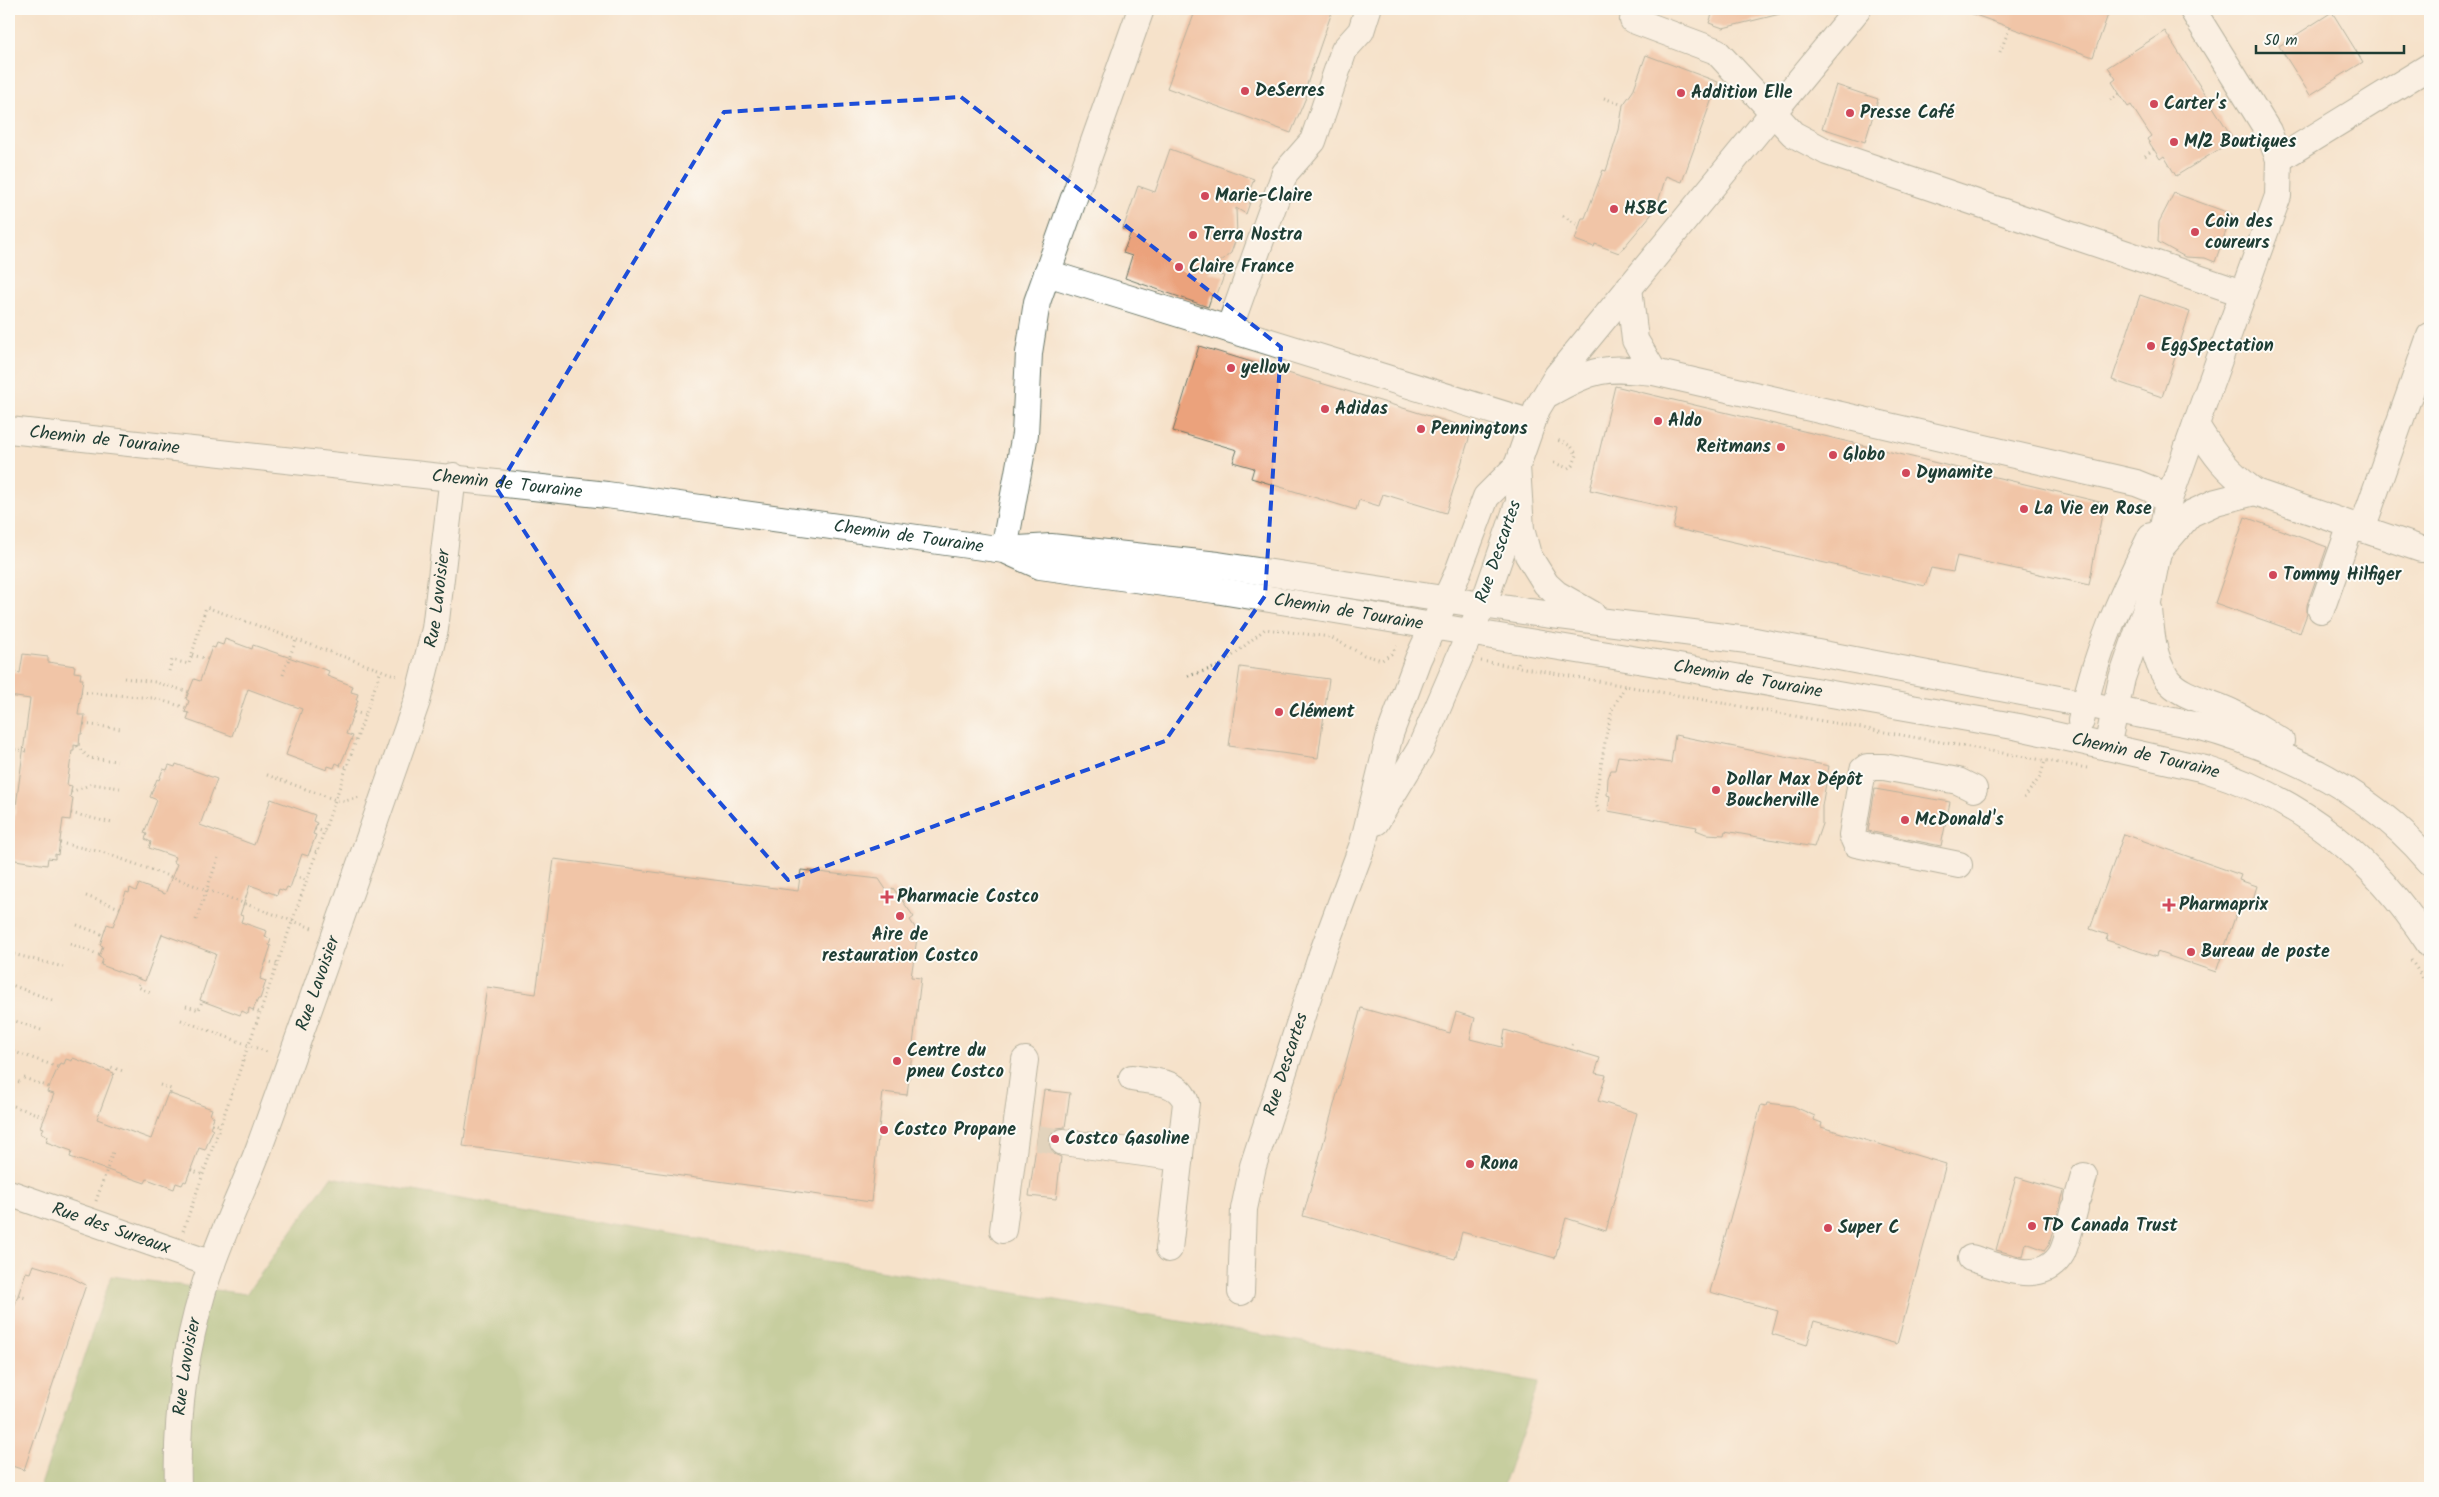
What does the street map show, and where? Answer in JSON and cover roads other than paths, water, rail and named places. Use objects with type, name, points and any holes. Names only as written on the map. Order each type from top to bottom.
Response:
[{"type":"street","points":[[1004,550],[1025,434],[1029,353],[1036,302],[1048,273],[1141,9]]},
{"type":"street","points":[[1228,329],[1285,173],[1313,141],[1344,50],[1361,31],[1368,9]]},
{"type":"street","points":[[1517,466],[1532,424],[1545,395],[1557,376],[1771,112],[1858,9]]},
{"type":"street","points":[[2078,739],[2085,703],[2115,609],[2168,502],[2278,196],[2279,159],[2268,131],[2192,9]]},
{"type":"street","points":[[1633,20],[1716,51],[1793,134],[1827,152],[2242,293]]},
{"type":"street","points":[[2279,159],[2430,66]]},
{"type":"street","points":[[1048,273],[1532,424]]},
{"type":"street","points":[[1629,287],[1635,340],[1654,372]]},
{"type":"street","points":[[2321,610],[2356,527],[2430,336]]},
{"type":"street","points":[[1545,395],[1578,377],[1600,370],[1654,372],[2136,483],[2151,489],[2168,502]]},
{"type":"street","points":[[2196,425],[2216,458],[2232,475],[2255,492],[2421,549],[2430,549]]},
{"type":"street","name":"Chemin de Touraine","points":[[9,430],[453,476],[607,495],[1004,550],[1050,547],[1199,563],[1481,605],[1755,641],[2194,725],[2244,740],[2311,769],[2354,794],[2402,832],[2430,862]]},
{"type":"street","name":"Rue Descartes","points":[[1362,844],[1420,749],[1481,605],[1519,500],[1517,466]]},
{"type":"street","name":"Rue Descartes","points":[[1241,1292],[1244,1209],[1253,1166],[1322,954],[1362,844],[1390,734],[1418,659],[1446,600],[1486,498],[1517,466]]},
{"type":"street","name":"Rue Lavoisier","points":[[178,1488],[179,1422],[187,1362],[203,1291],[259,1148],[417,701],[435,629],[453,476]]},
{"type":"street","points":[[2157,553],[2190,514],[2216,502],[2255,492]]},
{"type":"street","points":[[1519,500],[1524,542],[1539,575],[1557,594],[1606,622]]},
{"type":"street","points":[[2107,747],[2122,678],[2148,602],[2168,502]]},
{"type":"street","name":"Chemin de Touraine","points":[[1004,550],[1040,566],[1215,590],[1656,663],[2019,727],[2078,739],[2227,775],[2296,809],[2332,833],[2367,865],[2402,905],[2419,950]]},
{"type":"street","points":[[2148,602],[2155,654],[2168,680],[2186,693],[2249,722],[2302,755],[2354,794]]},
{"type":"street","points":[[1959,865],[1856,844],[1852,835],[1863,770],[1874,766],[1911,772],[1958,781],[1974,789]]},
{"type":"street","points":[[1003,1230],[999,1179],[1016,1130],[1025,1060]]},
{"type":"street","points":[[1132,1078],[1174,1085],[1184,1096],[1186,1111],[1169,1250]]},
{"type":"street","points":[[1063,1142],[1180,1158]]},
{"type":"street","name":"Rue des Sureaux","points":[[9,1193],[212,1264]]},
{"type":"street","points":[[1971,1258],[2029,1274],[2042,1270],[2062,1252],[2079,1194]]},
{"type":"tunnel","points":[[1037,1138],[1063,1142]]},
{"type":"place","name":"DeSerres","points":[[1245,91]]},
{"type":"place","name":"Addition Elle","points":[[1681,93]]},
{"type":"place","name":"Carter's","points":[[2154,104]]},
{"type":"place","name":"Presse Café","points":[[1850,113]]},
{"type":"place","name":"M/2 Boutiques","points":[[2174,142]]},
{"type":"place","name":"Marie-Claire","points":[[1205,196]]},
{"type":"place","name":"HSBC","points":[[1614,209]]},
{"type":"place","name":"Coin des coureurs","points":[[2195,232]]},
{"type":"place","name":"Terra Nostra","points":[[1193,235]]},
{"type":"place","name":"Claire France","points":[[1179,267]]},
{"type":"place","name":"EggSpectation","points":[[2151,346]]},
{"type":"place","name":"yellow","points":[[1231,368]]},
{"type":"place","name":"Adidas","points":[[1325,409]]},
{"type":"place","name":"Aldo","points":[[1658,421]]},
{"type":"place","name":"Penningtons","points":[[1421,429]]},
{"type":"place","name":"Reitmans","points":[[1781,447]]},
{"type":"place","name":"Globo","points":[[1833,455]]},
{"type":"place","name":"Dynamite","points":[[1906,473]]},
{"type":"place","name":"La Vie en Rose","points":[[2024,509]]},
{"type":"place","name":"Tommy Hilfiger","points":[[2273,575]]},
{"type":"place","name":"Clément","points":[[1279,712]]},
{"type":"place","name":"Dollar Max Dépôt Boucherville","points":[[1716,790]]},
{"type":"place","name":"McDonald's","points":[[1905,820]]},
{"type":"place","name":"Pharmacie Costco","points":[[887,897]]},
{"type":"place","name":"Pharmaprix","points":[[2169,905]]},
{"type":"place","name":"Aire de restauration Costco","points":[[900,916]]},
{"type":"place","name":"Bureau de poste","points":[[2191,952]]},
{"type":"place","name":"Centre du pneu Costco","points":[[897,1061]]},
{"type":"place","name":"Costco Propane","points":[[884,1130]]},
{"type":"place","name":"Costco Gasoline","points":[[1055,1139]]},
{"type":"place","name":"Rona","points":[[1470,1164]]},
{"type":"place","name":"TD Canada Trust","points":[[2032,1226]]},
{"type":"place","name":"Super C","points":[[1828,1228]]}]
